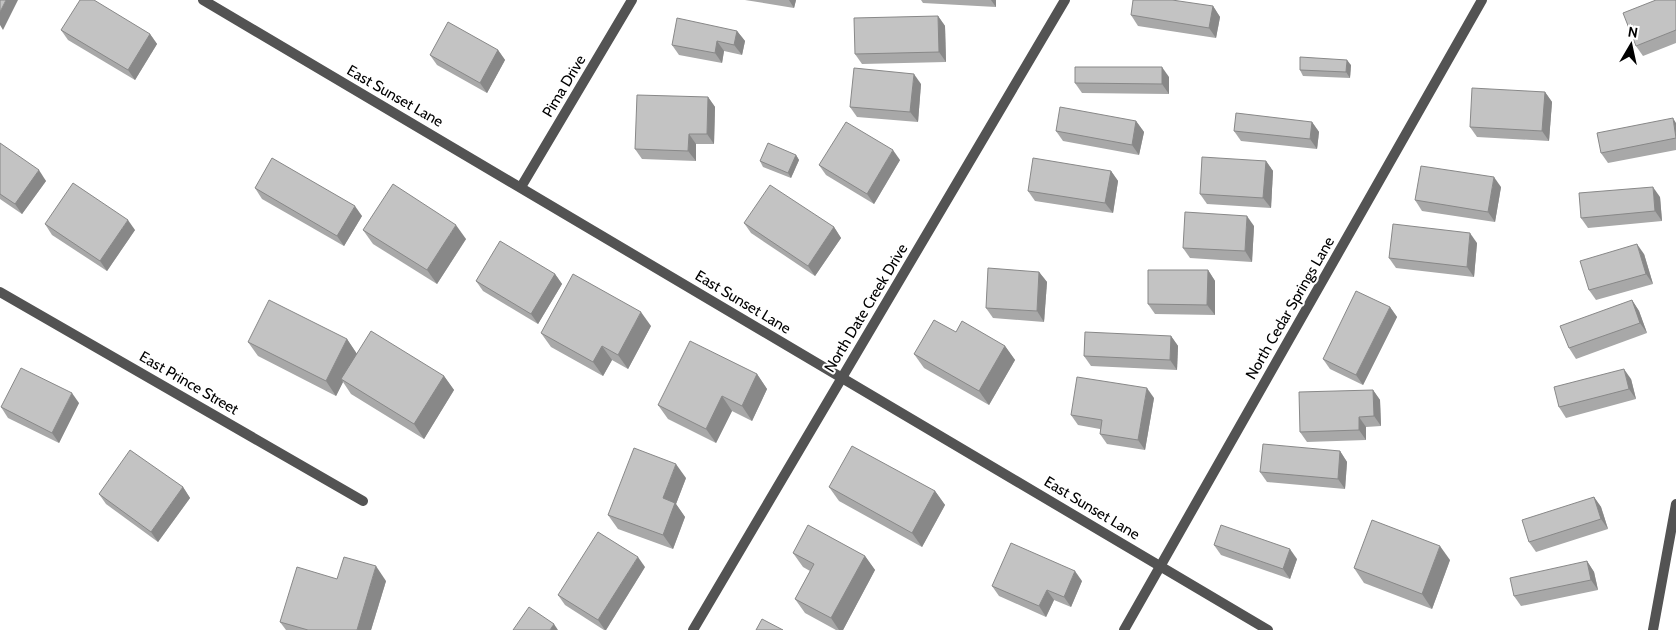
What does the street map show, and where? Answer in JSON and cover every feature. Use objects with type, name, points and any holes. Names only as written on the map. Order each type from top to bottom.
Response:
[{"type":"street","name":"East Sunset Lane","points":[[203,0],[1268,630]]},
{"type":"street","name":"Pima Drive","points":[[521,187],[632,0]]},
{"type":"street","name":"North Date Creek Drive","points":[[693,630],[1065,0]]},
{"type":"street","name":"North Cedar Springs Lane","points":[[1124,630],[1482,0]]},
{"type":"street","name":"East Prince Street","points":[[0,292],[363,501]]},
{"type":"street","points":[[1653,630],[1676,504]]},
{"type":"building","points":[[0,0],[6,0],[0,12]]},
{"type":"building","points":[[80,0],[94,0],[150,34],[128,70],[61,30]]},
{"type":"building","points":[[1133,0],[1172,0],[1213,6],[1209,28],[1131,15]]},
{"type":"building","points":[[1656,0],[1676,0],[1676,30],[1636,46],[1623,13]]},
{"type":"building","points":[[938,16],[939,52],[855,54],[854,18]]},
{"type":"building","points":[[677,18],[737,31],[734,45],[717,41],[715,53],[672,45]]},
{"type":"building","points":[[448,22],[498,50],[480,83],[430,55]]},
{"type":"building","points":[[1300,57],[1347,60],[1346,72],[1300,70]]},
{"type":"building","points":[[1075,67],[1162,67],[1162,84],[1075,83]]},
{"type":"building","points":[[854,68],[914,74],[910,112],[850,107]]},
{"type":"building","points":[[1472,88],[1545,92],[1542,131],[1470,127]]},
{"type":"building","points":[[637,95],[708,97],[707,134],[689,134],[688,151],[635,149]]},
{"type":"building","points":[[1060,107],[1136,121],[1132,145],[1056,131]]},
{"type":"building","points":[[1236,113],[1312,122],[1310,139],[1234,131]]},
{"type":"building","points":[[1673,118],[1676,138],[1601,153],[1597,133]]},
{"type":"building","points":[[846,122],[893,150],[867,194],[819,165]]},
{"type":"building","points":[[0,143],[39,170],[15,204],[0,194]]},
{"type":"building","points":[[768,143],[796,155],[788,173],[760,161]]},
{"type":"building","points":[[1202,157],[1266,161],[1263,198],[1200,194]]},
{"type":"building","points":[[272,158],[355,206],[337,236],[255,188]]},
{"type":"building","points":[[1033,158],[1111,171],[1105,203],[1028,191]]},
{"type":"building","points":[[1421,166],[1494,177],[1488,212],[1415,200]]},
{"type":"building","points":[[73,183],[128,220],[100,261],[45,224]]},
{"type":"building","points":[[393,184],[456,225],[427,270],[363,230]]},
{"type":"building","points":[[770,185],[834,227],[808,266],[744,223]]},
{"type":"building","points":[[1653,187],[1655,211],[1581,218],[1579,193]]},
{"type":"building","points":[[1185,212],[1247,216],[1245,251],[1183,248]]},
{"type":"building","points":[[1393,224],[1470,233],[1467,267],[1389,258]]},
{"type":"building","points":[[500,241],[555,274],[531,314],[476,281]]},
{"type":"building","points":[[1637,244],[1646,274],[1589,290],[1580,261]]},
{"type":"building","points":[[988,268],[1039,272],[1037,311],[986,308]]},
{"type":"building","points":[[1148,270],[1208,270],[1207,305],[1148,304]]},
{"type":"building","points":[[573,274],[641,312],[618,355],[602,346],[593,362],[541,333]]},
{"type":"building","points":[[1356,291],[1390,307],[1356,375],[1323,359]]},
{"type":"building","points":[[269,300],[347,339],[326,381],[248,342]]},
{"type":"building","points":[[1632,300],[1640,323],[1569,348],[1560,326]]},
{"type":"building","points":[[934,320],[956,332],[962,321],[1005,346],[979,391],[914,354]]},
{"type":"building","points":[[371,331],[444,376],[414,424],[341,379]]},
{"type":"building","points":[[1085,332],[1171,336],[1170,360],[1084,356]]},
{"type":"building","points":[[690,341],[757,374],[742,406],[722,396],[706,429],[658,405]]},
{"type":"building","points":[[21,368],[72,393],[52,433],[1,407]]},
{"type":"building","points":[[1624,369],[1629,389],[1559,407],[1554,387]]},
{"type":"building","points":[[1077,377],[1147,388],[1138,440],[1100,434],[1102,420],[1071,415]]},
{"type":"building","points":[[1373,390],[1374,416],[1359,417],[1359,430],[1300,432],[1299,392]]},
{"type":"building","points":[[1263,444],[1340,451],[1338,479],[1260,472]]},
{"type":"building","points":[[852,446],[935,491],[912,533],[829,487]]},
{"type":"building","points":[[634,448],[676,464],[663,498],[675,503],[663,535],[608,515]]},
{"type":"building","points":[[130,450],[183,487],[151,532],[99,494]]},
{"type":"building","points":[[1594,497],[1601,519],[1529,542],[1522,520]]},
{"type":"building","points":[[1372,520],[1440,546],[1422,594],[1354,568]]},
{"type":"building","points":[[808,525],[865,556],[831,618],[795,599],[814,564],[793,553]]},
{"type":"building","points":[[1221,525],[1290,549],[1283,569],[1214,545]]},
{"type":"building","points":[[598,532],[638,557],[598,620],[558,595]]},
{"type":"building","points":[[1011,543],[1075,571],[1064,597],[1047,590],[1039,606],[992,586]]},
{"type":"building","points":[[344,557],[376,566],[357,630],[308,630],[280,622],[297,567],[337,579]]},
{"type":"building","points":[[1587,561],[1591,580],[1514,596],[1510,578]]},
{"type":"building","points":[[529,607],[554,624],[550,630],[513,630]]},
{"type":"building","points":[[762,619],[783,630],[756,630]]}]
